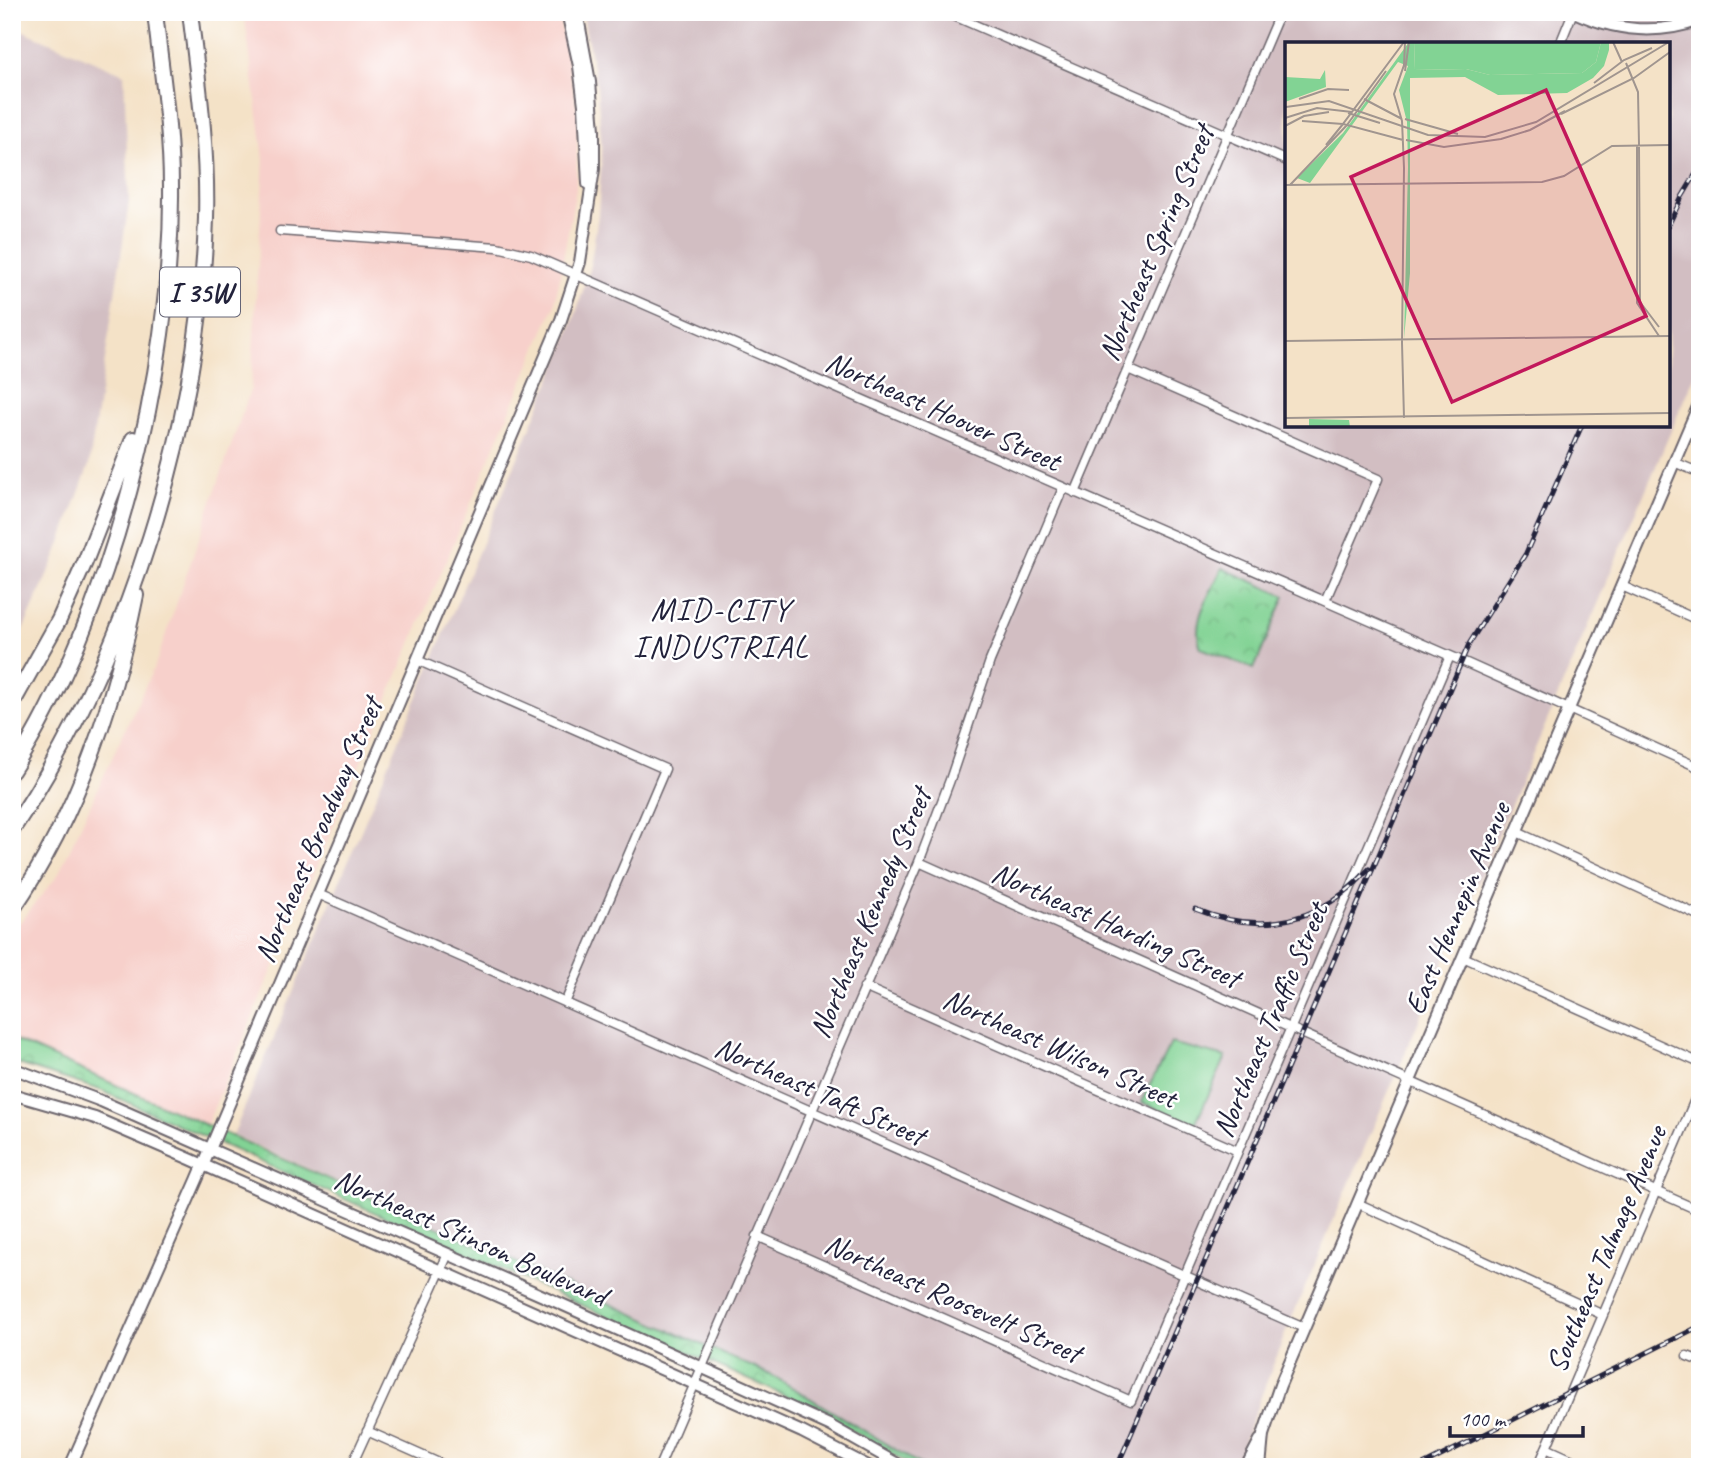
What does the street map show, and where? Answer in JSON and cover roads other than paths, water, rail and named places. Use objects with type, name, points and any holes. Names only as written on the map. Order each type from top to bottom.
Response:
[{"type":"highway","points":[[147,12],[170,153]]},
{"type":"highway","name":"I 35W","points":[[12,771],[45,713],[73,654],[107,562],[134,471],[152,384],[169,272],[170,153],[155,12]]},
{"type":"highway","name":"I 35W","points":[[12,830],[46,776],[78,716],[105,654],[145,553],[181,422],[202,271],[206,217],[205,159],[191,17]]},
{"type":"highway","points":[[12,704],[59,620],[85,562],[152,384]]},
{"type":"highway","points":[[12,910],[27,889],[70,805],[99,732],[125,650],[145,553]]},
{"type":"main road","name":"Northeast Broadway Street","points":[[567,12],[584,105],[589,204]]},
{"type":"main road","name":"Northeast Broadway Street","points":[[70,1467],[203,1166],[545,361],[576,275],[594,169],[594,130],[587,63],[577,12]]},
{"type":"main road","points":[[1573,12],[1606,25],[1639,30],[1671,28],[1700,20]]},
{"type":"main road","name":"East Hennepin Avenue","points":[[1246,1467],[1263,1435],[1275,1397],[1304,1328],[1700,402]]},
{"type":"main road","name":"Northeast Stinson Boulevard","points":[[12,1068],[101,1101],[448,1254],[829,1426],[903,1467]]},
{"type":"main road","name":"Northeast Stinson Boulevard","points":[[12,1094],[95,1118],[802,1432],[870,1467]]},
{"type":"main road","name":"East Hennepin Avenue","points":[[1260,1467],[1263,1435]]},
{"type":"street","points":[[945,12],[1285,160]]},
{"type":"street","name":"Northeast Spring Street","points":[[1075,493],[1280,12]]},
{"type":"street","points":[[1561,42],[1573,12]]},
{"type":"street","name":"Northeast Hoover Street","points":[[280,231],[512,250],[531,255],[1569,708],[1700,768]]},
{"type":"street","points":[[1128,369],[1378,479],[1325,601]]},
{"type":"street","points":[[1674,462],[1700,473]]},
{"type":"street","name":"Northeast Kennedy Street","points":[[659,1467],[919,862],[990,661],[1063,488]]},
{"type":"street","points":[[1622,586],[1700,621]]},
{"type":"street","name":"Northeast Traffic Street","points":[[1131,1401],[1450,656]]},
{"type":"street","points":[[417,660],[665,769],[565,1003]]},
{"type":"street","points":[[1517,832],[1700,916]]},
{"type":"street","name":"Northeast Harding Street","points":[[919,862],[1700,1211]]},
{"type":"street","name":"Northeast Taft Street","points":[[318,894],[1304,1328]]},
{"type":"street","points":[[1463,957],[1700,1063]]},
{"type":"street","name":"Northeast Wilson Street","points":[[864,987],[1238,1151]]},
{"type":"street","name":"Southeast Talmage Avenue","points":[[1538,1467],[1700,1088]]},
{"type":"street","points":[[1357,1203],[1602,1315]]},
{"type":"street","name":"Northeast Roosevelt Street","points":[[757,1236],[1131,1401]]},
{"type":"street","points":[[351,1467],[448,1254]]},
{"type":"street","points":[[1687,1356],[1700,1361]]},
{"type":"street","points":[[367,1431],[448,1467]]},
{"type":"street","points":[[1546,1448],[1588,1467]]},
{"type":"railway","points":[[1670,222],[1700,167]]},
{"type":"railway","points":[[1117,1467],[1469,644],[1526,553],[1581,427]]},
{"type":"railway","points":[[1195,909],[1244,922],[1289,919],[1311,913],[1331,902],[1369,869]]},
{"type":"railway","points":[[1419,1467],[1700,1326]]},
{"type":"district","name":"MID-CITY INDUSTRIAL","points":[[721,628]]}]
